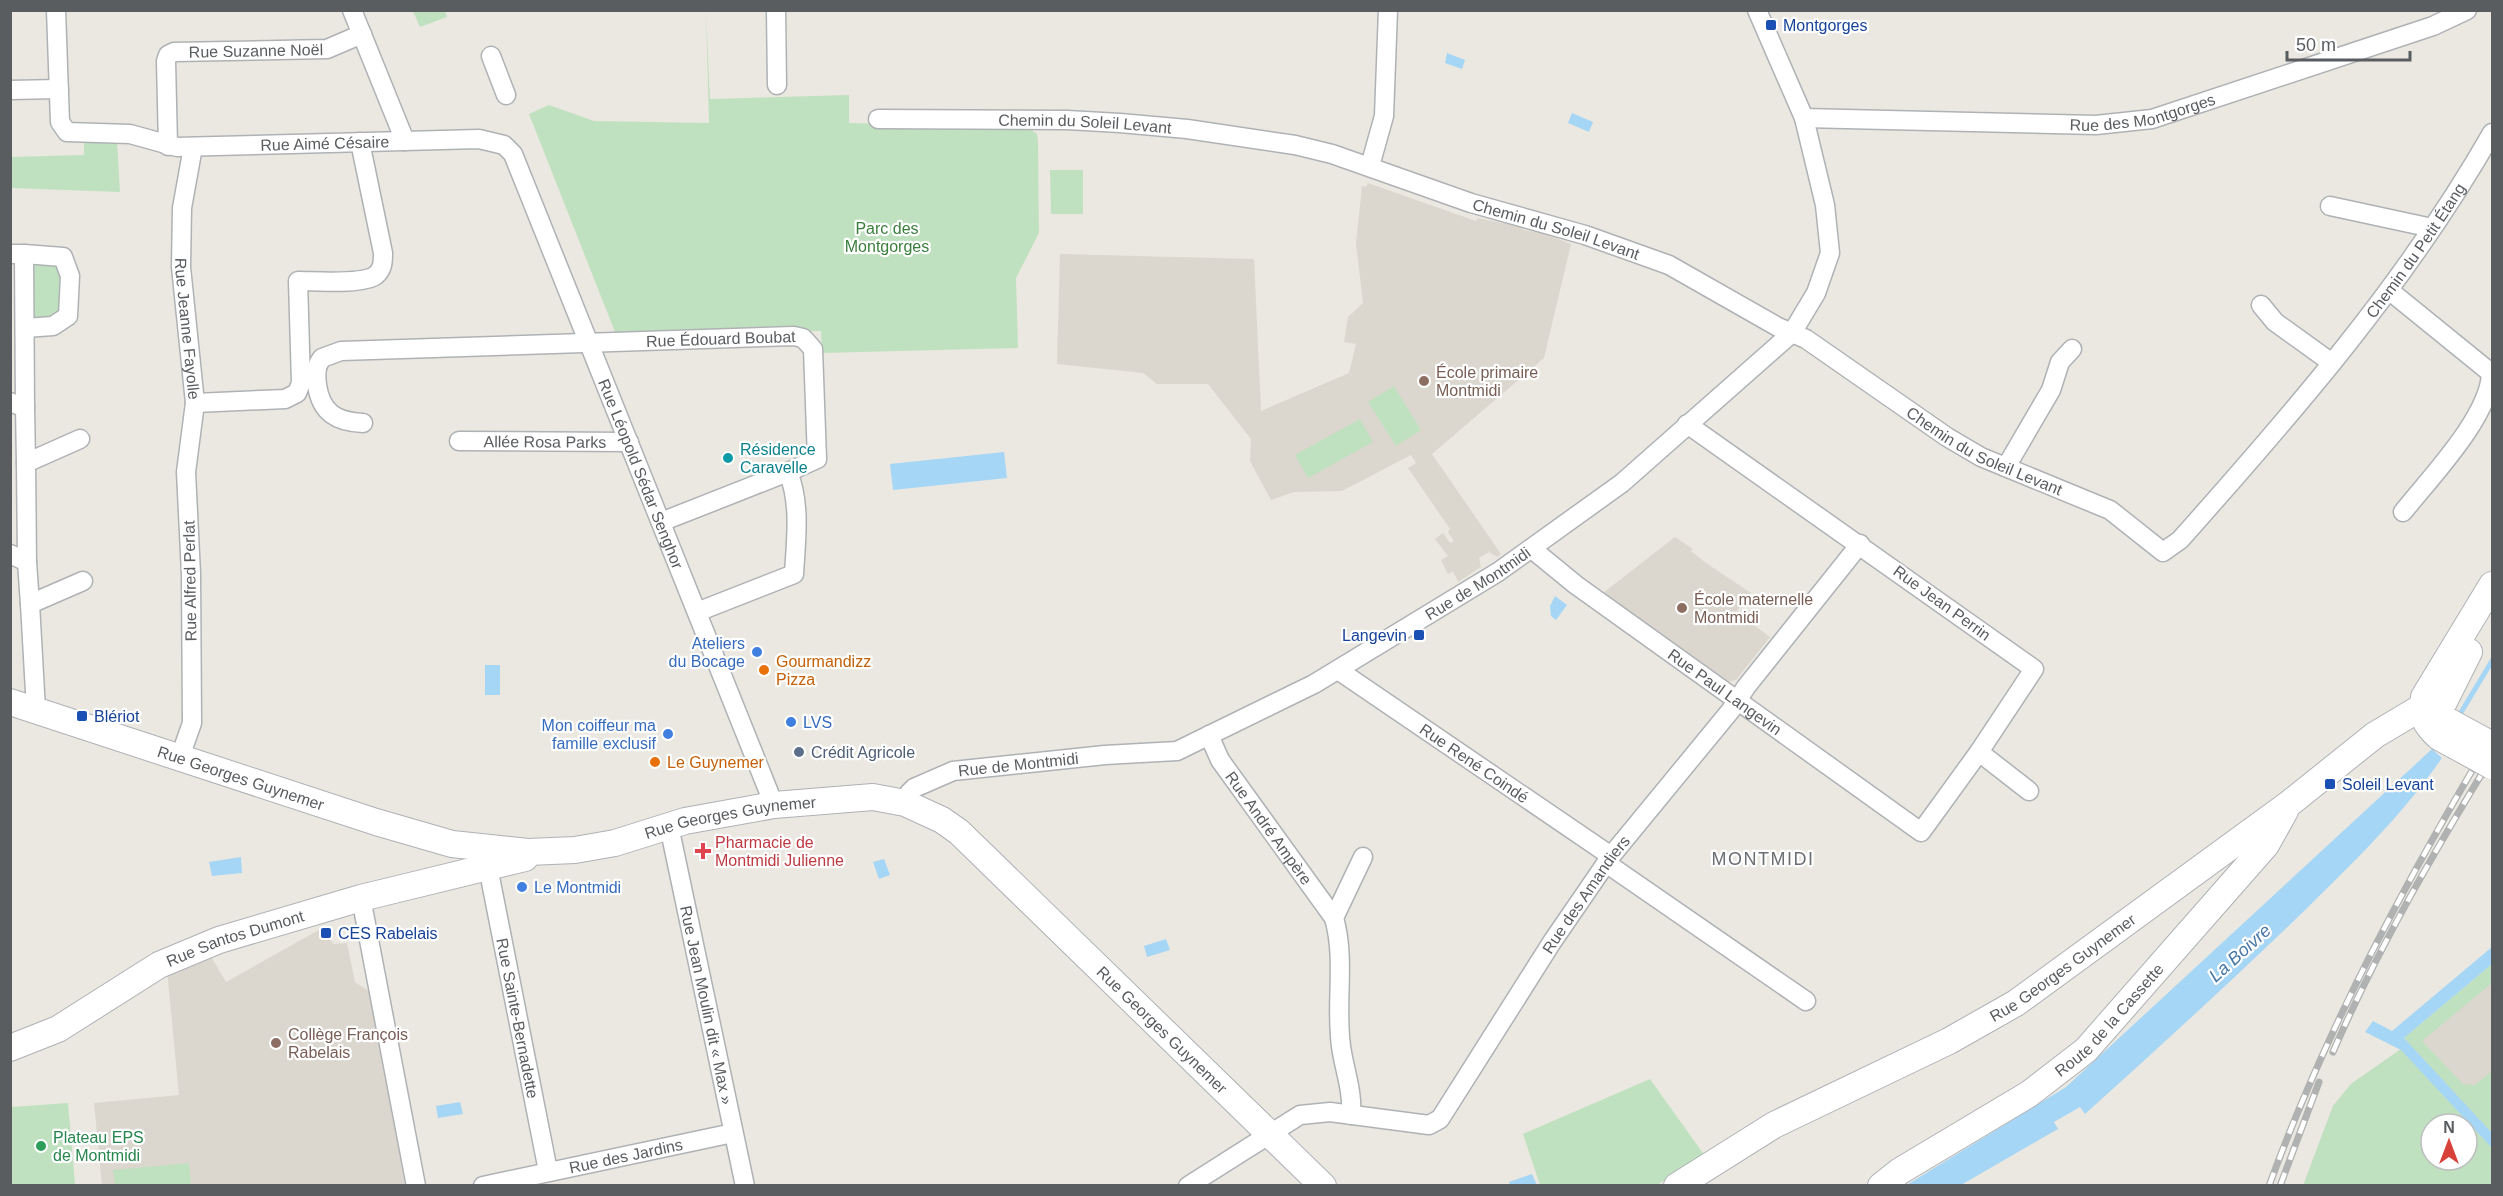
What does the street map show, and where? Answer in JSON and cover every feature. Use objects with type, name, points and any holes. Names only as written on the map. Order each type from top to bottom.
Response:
[{"type":"street","points":[[10,90],[59,89],[56,10]]},
{"type":"street","points":[[352,10],[405,141]]},
{"type":"street","points":[[776,10],[777,85]]},
{"type":"street","points":[[1370,166],[1384,116],[1388,10]]},
{"type":"street","name":"Rue de Montmidi","points":[[905,803],[909,793],[922,782],[953,771],[1105,755],[1177,751],[1314,684],[1532,549],[1622,483],[1792,333],[1816,293],[1830,254],[1824,205],[1804,118],[1757,10]]},
{"type":"street","name":"Rue des Montgorges","points":[[1804,118],[2096,125],[2152,119],[2433,26],[2467,10]]},
{"type":"street","name":"Rue Suzanne Noël","points":[[168,146],[166,61],[168,55],[174,51],[327,49],[362,34]]},
{"type":"street","points":[[491,56],[506,95]]},
{"type":"street","name":"Rue Aimé Césaire","points":[[59,89],[60,122],[67,132],[119,133],[145,138],[168,146],[479,139],[504,146]]},
{"type":"street","name":"Chemin du Soleil Levant","points":[[879,118],[1067,120],[1186,129],[1295,145],[1370,166],[1471,203],[1585,235],[1669,265],[1806,339],[1947,437],[1981,457],[2110,510],[2163,552]]},
{"type":"street","name":"Chemin du Petit Étang","points":[[2163,552],[2187,533],[2332,363],[2390,291],[2493,133]]},
{"type":"street","name":"Rue Jeanne Fayolle","points":[[193,147],[182,208],[182,267],[195,403],[285,399],[297,393],[301,372],[298,282],[365,280],[376,275],[383,265],[383,253],[360,142]]},
{"type":"street","name":"Rue Léopold Sédar Senghor","points":[[504,146],[519,164],[774,805]]},
{"type":"street","points":[[2330,206],[2432,228]]},
{"type":"street","points":[[25,328],[53,326],[68,316],[70,276],[63,257],[17,254],[25,328],[18,405],[26,463],[19,558],[30,604],[36,710]]},
{"type":"street","points":[[2390,291],[2492,373],[2491,388],[2476,418],[2403,512]]},
{"type":"street","points":[[2261,305],[2275,322],[2332,363]]},
{"type":"street","name":"Rue Édouard Boubat","points":[[590,343],[803,338],[809,342],[814,358],[817,459],[788,472]]},
{"type":"street","points":[[363,423],[340,420],[330,414],[321,404],[316,370],[322,358],[341,351],[590,343]]},
{"type":"street","points":[[2006,467],[2050,390],[2060,362],[2072,349]]},
{"type":"street","name":"Rue Alfred Perlat","points":[[180,757],[192,723],[191,574],[186,472],[195,403]]},
{"type":"street","name":"Rue Jean Perrin","points":[[1687,424],[2034,669],[1979,752],[1921,832]]},
{"type":"street","points":[[26,463],[80,439]]},
{"type":"street","name":"Allée Rosa Parks","points":[[459,441],[629,442]]},
{"type":"street","points":[[661,522],[788,472],[792,483],[796,513],[794,574],[697,612]]},
{"type":"street","name":"Rue des Amandiers","points":[[1188,1185],[1300,1115],[1330,1112],[1429,1125],[1440,1119],[1552,942],[1609,860],[1860,544]]},
{"type":"street","name":"Rue Paul Langevin","points":[[1532,549],[1576,585],[1921,832]]},
{"type":"street","points":[[30,604],[83,581]]},
{"type":"street","points":[[2493,585],[2424,697],[2437,718],[2493,766]]},
{"type":"street","points":[[2437,718],[2493,606]]},
{"type":"street","name":"Rue René Coindé","points":[[1338,670],[1806,1001]]},
{"type":"street","name":"Rue Georges Guynemer","points":[[10,702],[452,844],[549,853],[615,843],[669,826],[774,805],[873,797],[905,803],[942,820],[959,832],[1323,1185]]},
{"type":"street","points":[[2437,718],[2493,745]]},
{"type":"street","name":"Rue Georges Guynemer","points":[[1677,1185],[1774,1125],[1949,1041],[2016,1002],[2290,803],[2375,735],[2437,718]]},
{"type":"street","name":"Rue André Ampère","points":[[1209,735],[1220,760],[1334,918],[1341,941],[1339,1017],[1341,1046],[1352,1102],[1351,1115]]},
{"type":"street","points":[[1979,752],[2029,792]]},
{"type":"street","name":"Route de la Cassette","points":[[1881,1185],[2029,1094],[2086,1050],[2266,845],[2290,803]]},
{"type":"street","name":"Rue Jean Moulin dit « Max »","points":[[669,826],[745,1185]]},
{"type":"street","points":[[452,844],[467,850],[482,868]]},
{"type":"street","name":"Rue Santos Dumont","points":[[10,1048],[57,1029],[134,980],[189,951],[252,929],[362,898],[549,853]]},
{"type":"street","points":[[1334,918],[1363,857]]},
{"type":"street","name":"Rue Sainte-Bernadette","points":[[482,868],[548,1171]]},
{"type":"street","points":[[362,898],[416,1185]]},
{"type":"street","name":"Rue des Jardins","points":[[483,1185],[733,1133]]},
{"type":"shaded area","name":"École primaire Montmidi","points":[[1368,183],[1476,221],[1477,218],[1523,227],[1523,230],[1542,233],[1571,244],[1544,358],[1432,454],[1501,554],[1497,557],[1489,552],[1479,558],[1481,567],[1458,582],[1453,571],[1448,574],[1441,560],[1448,556],[1435,539],[1443,533],[1450,543],[1454,541],[1448,532],[1450,529],[1408,468],[1416,463],[1411,455],[1342,491],[1294,492],[1271,500],[1250,461],[1251,439],[1208,384],[1157,384],[1143,373],[1057,364],[1060,254],[1254,259],[1261,411],[1349,373],[1356,344],[1344,342],[1348,317],[1363,303],[1356,244],[1362,186],[1366,187]]},
{"type":"shaded area","name":"École maternelle Montmidi","points":[[1675,537],[1693,549],[1691,551],[1706,563],[1751,593],[1736,612],[1770,637],[1736,680],[1727,682],[1603,593]]},
{"type":"shaded area","name":"Collège François Rabelais","points":[[324,927],[333,944],[347,943],[355,982],[369,991],[405,1185],[102,1185],[94,1103],[179,1095],[167,970],[209,953],[226,982]]},
{"type":"shaded area","points":[[2492,968],[2492,1185],[2303,1186],[2333,1106],[2351,1084],[2401,1049]]},
{"type":"green space","points":[[413,11],[445,11],[447,17],[420,27]]},
{"type":"green space","name":"Parc des Montgorges","points":[[706,11],[710,99],[849,95],[849,123],[1027,127],[1037,134],[1039,233],[1016,278],[1018,348],[822,353],[821,331],[617,337],[529,114],[549,105],[594,121],[709,123]]},
{"type":"green space","points":[[117,141],[120,192],[11,188],[11,157],[84,155],[84,142]]},
{"type":"green space","points":[[1050,170],[1083,170],[1083,214],[1051,214]]},
{"type":"green space","points":[[32,261],[56,261],[62,267],[64,308],[46,320],[33,318]]},
{"type":"green space","points":[[1394,386],[1421,430],[1396,446],[1368,402]]},
{"type":"green space","points":[[1360,419],[1373,442],[1308,478],[1295,455]]},
{"type":"green space","points":[[2492,964],[2492,983],[2422,1041],[2463,1084],[2475,1085],[2492,1071],[2492,1133],[2479,1119],[2479,1112],[2473,1112],[2404,1038]]},
{"type":"green space","points":[[2401,1049],[2459,1112],[2419,1112],[2419,1172],[2479,1172],[2479,1134],[2492,1148],[2492,1185],[2303,1186],[2333,1106],[2351,1084]]},
{"type":"green space","points":[[1650,1079],[1705,1156],[1657,1185],[1540,1185],[1523,1134]]},
{"type":"green space","name":"Plateau EPS de Montmidi","points":[[68,1103],[75,1185],[11,1185],[11,1107]]},
{"type":"green space","points":[[189,1163],[191,1185],[115,1185],[113,1170]]},
{"type":"water","points":[[1447,53],[1465,60],[1462,69],[1445,63]]},
{"type":"water","points":[[1572,113],[1593,122],[1589,132],[1568,123]]},
{"type":"water","points":[[1004,452],[1007,478],[893,490],[890,464]]},
{"type":"water","points":[[1555,596],[1567,605],[1556,620],[1551,616],[1550,606]]},
{"type":"water","points":[[485,665],[500,665],[500,695],[485,695]]},
{"type":"water","name":"La Boivre","points":[[2432,749],[2442,758],[2376,839],[2248,964],[2085,1114],[2080,1107],[2054,1122],[2058,1129],[1961,1185],[1905,1186],[2066,1087]]},
{"type":"water","points":[[241,857],[242,873],[212,876],[209,862]]},
{"type":"water","points":[[884,859],[890,875],[879,879],[873,862]]},
{"type":"water","points":[[1166,939],[1170,950],[1147,957],[1144,946]]},
{"type":"water","points":[[2492,947],[2492,964],[2404,1038],[2473,1112],[2459,1112],[2401,1050],[2365,1032],[2373,1021],[2392,1031]]},
{"type":"water","points":[[460,1102],[463,1114],[438,1118],[436,1106]]},
{"type":"water","points":[[2479,1119],[2492,1133],[2492,1148],[2479,1134]]},
{"type":"water","points":[[1532,1174],[1537,1185],[1510,1185],[1509,1182]]},
{"type":"waterway","name":"La Boivre","points":[[2457,719],[2492,661]]},
{"type":"railway","points":[[2269,1186],[2316,1069],[2342,1012],[2399,900],[2492,737]]},
{"type":"railway","points":[[2333,1052],[2368,976],[2407,902],[2492,757]]},
{"type":"railway","points":[[2280,1186],[2319,1082]]},
{"type":"place","name":"Montgorges","points":[[1771,25]]},
{"type":"place","name":"École primaire Montmidi","points":[[1424,381]]},
{"type":"place","name":"Résidence Caravelle","points":[[728,458]]},
{"type":"place","name":"École maternelle Montmidi","points":[[1682,608]]},
{"type":"place","name":"Langevin","points":[[1419,635]]},
{"type":"place","name":"Ateliers du Bocage","points":[[757,652]]},
{"type":"place","name":"Gourmandizz Pizza","points":[[764,670]]},
{"type":"place","name":"Blériot","points":[[82,716]]},
{"type":"place","name":"LVS","points":[[791,722]]},
{"type":"place","name":"Mon coiffeur ma famille exclusif","points":[[668,734]]},
{"type":"place","name":"Crédit Agricole","points":[[799,752]]},
{"type":"place","name":"Le Guynemer","points":[[655,762]]},
{"type":"place","name":"Soleil Levant","points":[[2330,784]]},
{"type":"place","name":"Pharmacie de Montmidi Julienne","points":[[703,851]]},
{"type":"place","name":"Le Montmidi","points":[[522,887]]},
{"type":"place","name":"CES Rabelais","points":[[326,933]]},
{"type":"place","name":"Collège François Rabelais","points":[[276,1043]]},
{"type":"place","name":"Plateau EPS de Montmidi","points":[[41,1146]]},
{"type":"district","name":"MONTMIDI","points":[[1763,859]]}]
